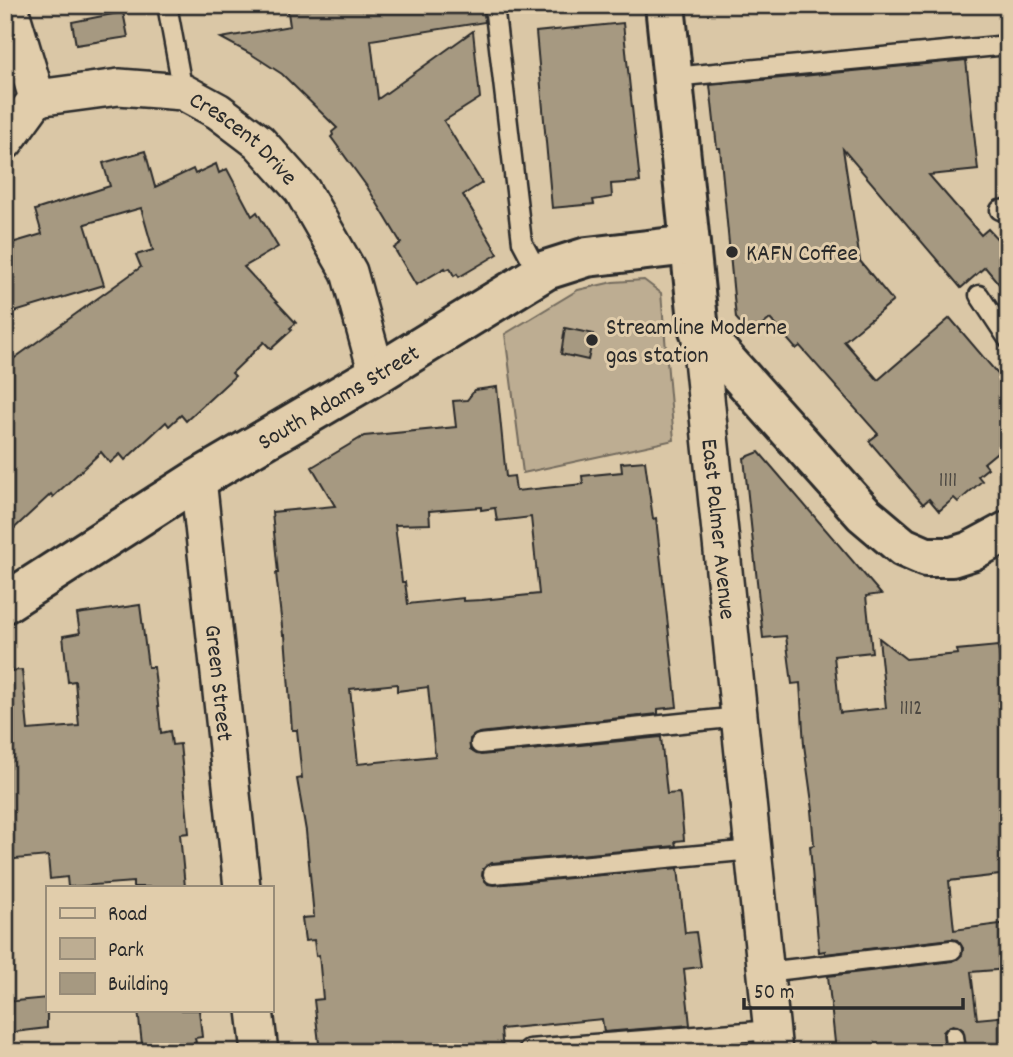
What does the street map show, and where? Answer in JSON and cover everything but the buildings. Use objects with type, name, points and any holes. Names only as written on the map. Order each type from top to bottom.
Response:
[{"type":"street","points":[[5,142],[37,98],[9,5]]},
{"type":"street","name":"East Palmer Avenue","points":[[665,5],[773,1041]]},
{"type":"street","name":"Crescent Drive","points":[[37,98],[119,87],[183,92],[218,111],[259,142],[302,190],[349,272],[377,374]]},
{"type":"street","name":"South Adams Street","points":[[5,603],[198,479],[377,374],[539,274],[558,265],[587,257],[690,245]]},
{"type":"street","points":[[699,330],[864,514],[902,547],[926,556],[952,557],[980,547],[1008,531]]},
{"type":"street","name":"Green Street","points":[[198,479],[242,886]]},
{"type":"street","points":[[255,1012],[260,1052]]},
{"type":"lane","points":[[167,5],[183,92]]},
{"type":"lane","points":[[494,5],[522,242],[539,274]]},
{"type":"lane","points":[[673,77],[1008,45]]},
{"type":"lane","points":[[979,295],[1008,339]]},
{"type":"lane","points":[[480,744],[739,718]]},
{"type":"lane","points":[[493,874],[753,850]]},
{"type":"lane","points":[[766,972],[952,950]]},
{"type":"lane","points":[[529,1049],[773,1041]]},
{"type":"green space","points":[[644,280],[661,293],[674,440],[523,473],[505,334],[578,290],[613,282]]},
{"type":"place","name":"KAFN Coffee","points":[[732,252]]},
{"type":"place","name":"Streamline Moderne gas station","points":[[592,340]]}]
